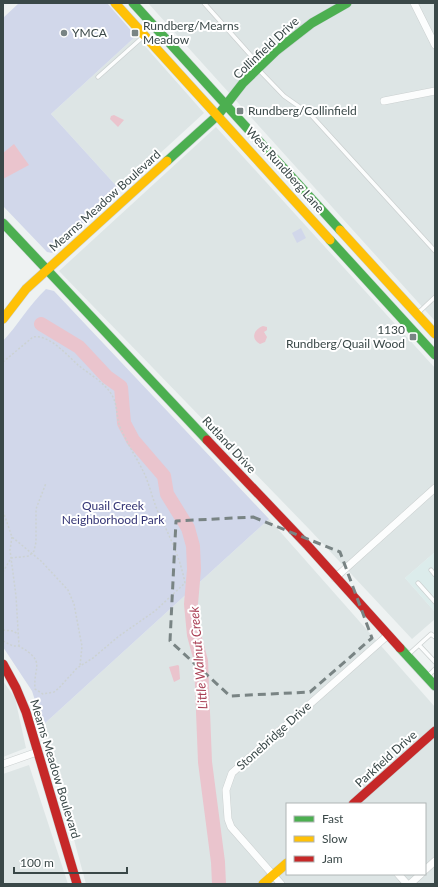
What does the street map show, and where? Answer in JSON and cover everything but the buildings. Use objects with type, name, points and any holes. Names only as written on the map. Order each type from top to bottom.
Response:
[{"type":"street","name":"West Rundberg Lane","points":[[115,3],[435,355]]},
{"type":"street","name":"West Rundberg Lane","points":[[133,3],[435,334]]},
{"type":"street","name":"Collinfield Drive","points":[[225,104],[258,69],[313,21],[347,3]]},
{"type":"street","points":[[414,3],[435,45]]},
{"type":"street","points":[[384,101],[435,91]]},
{"type":"street","name":"Mearns Meadow Boulevard","points":[[3,319],[26,289],[218,115],[225,104]]},
{"type":"street","name":"Rutland Drive","points":[[3,223],[284,520],[335,578],[435,686]]},
{"type":"street","points":[[332,241],[342,232]]},
{"type":"street","points":[[335,578],[435,488]]},
{"type":"street","name":"Stonebridge Drive","points":[[281,884],[232,827],[228,819],[226,790],[229,778],[232,773],[388,635]]},
{"type":"street","name":"Mearns Meadow Boulevard","points":[[3,664],[20,694],[28,714],[37,752],[77,884]]},
{"type":"street","name":"Parkfield Drive","points":[[355,803],[435,731]]},
{"type":"street","points":[[3,764],[37,752]]},
{"type":"street","points":[[426,869],[435,861]]},
{"type":"street","points":[[263,884],[286,864]]},
{"type":"street","points":[[399,875],[408,884],[420,875]]},
{"type":"lane","points":[[204,3],[254,59],[258,69],[284,96],[310,115],[435,251]]},
{"type":"lane","points":[[98,77],[145,36]]},
{"type":"lane","points":[[417,314],[435,297]]},
{"type":"lane","points":[[431,570],[435,575]]},
{"type":"lane","points":[[418,583],[435,602]]},
{"type":"lane","points":[[407,656],[431,634],[435,636]]},
{"type":"lane","points":[[419,645],[428,652],[434,660]]},
{"type":"lane","points":[[427,677],[435,669]]},
{"type":"path","points":[[3,362],[33,337],[37,336],[44,338],[59,348],[97,378],[109,391],[114,398],[117,420],[145,476],[182,568],[185,583],[170,599],[93,658],[80,666],[54,692],[43,694],[35,689],[38,669],[37,662],[26,650],[3,641]]},
{"type":"path","points":[[33,554],[36,542],[36,509],[46,483]]},
{"type":"path","points":[[3,511],[12,537],[10,550],[16,596],[19,646]]},
{"type":"path","points":[[12,537],[33,554],[62,583],[72,598],[82,646],[80,666]]},
{"type":"path","points":[[3,572],[11,558],[33,554]]},
{"type":"path","points":[[3,630],[14,631],[18,634]]},
{"type":"highlighted area","points":[[253,517],[340,552],[372,638],[310,692],[230,696],[170,641],[176,521]]},
{"type":"shaded area","points":[[148,3],[435,3],[435,321],[240,105]]},
{"type":"shaded area","points":[[136,36],[204,113],[120,190],[51,114]]},
{"type":"shaded area","points":[[114,115],[124,120],[118,127],[110,119],[111,116]]},
{"type":"shaded area","points":[[216,127],[435,368],[435,552],[405,578],[435,612],[435,619],[412,639],[310,530],[59,271]]},
{"type":"shaded area","points":[[14,144],[29,165],[3,179],[3,153]]},
{"type":"shaded area","points":[[263,326],[267,327],[267,330],[264,332],[267,337],[265,342],[260,344],[255,340],[254,334],[257,329]]},
{"type":"shaded area","points":[[269,519],[435,707],[435,884],[86,884],[43,725]]},
{"type":"shaded area","points":[[435,552],[435,612],[405,578]]},
{"type":"shaded area","points":[[178,665],[180,679],[174,682],[169,667]]},
{"type":"shaded area","points":[[3,681],[15,698],[26,748],[3,757]]},
{"type":"shaded area","points":[[29,765],[68,884],[3,884],[3,774]]},
{"type":"green space","points":[[19,3],[107,3],[136,36],[51,114],[120,190],[52,253],[47,252],[3,206],[3,18]]},
{"type":"green space","points":[[301,228],[306,238],[297,243],[292,233]]},
{"type":"green space","name":"Quail Creek Neighborhood Park","points":[[46,289],[54,291],[269,519],[43,725],[32,691],[3,647],[3,341]]},
{"type":"waterway","name":"Little Walnut Creek","points":[[41,324],[79,347],[107,377],[121,387],[124,423],[133,440],[164,476],[167,494],[188,528],[193,546],[194,569],[191,604],[194,635],[201,661],[205,762],[218,862],[219,884]]},
{"type":"traffic: fast","points":[[133,3],[340,230]]},
{"type":"traffic: fast","points":[[167,161],[218,115],[243,83],[276,51],[312,23],[347,3]]},
{"type":"traffic: fast","points":[[3,223],[207,440]]},
{"type":"traffic: fast","points":[[330,240],[435,355]]},
{"type":"traffic: fast","points":[[400,648],[435,686]]},
{"type":"traffic: slow","points":[[115,3],[330,240]]},
{"type":"traffic: slow","points":[[3,319],[26,289],[167,161]]},
{"type":"traffic: slow","points":[[340,230],[435,334]]},
{"type":"traffic: slow","points":[[263,884],[286,864]]},
{"type":"traffic: jam","points":[[207,440],[308,546],[400,648]]},
{"type":"traffic: jam","points":[[3,664],[16,688],[26,712],[77,884]]},
{"type":"traffic: jam","points":[[354,803],[435,731]]},
{"type":"place","name":"YMCA","points":[[64,33]]},
{"type":"place","name":"Rundberg/Mearns Meadow","points":[[135,33]]},
{"type":"place","name":"Rundberg/Collinfield","points":[[240,111]]},
{"type":"place","name":"1130 Rundberg/Quail Wood","points":[[413,337]]}]
